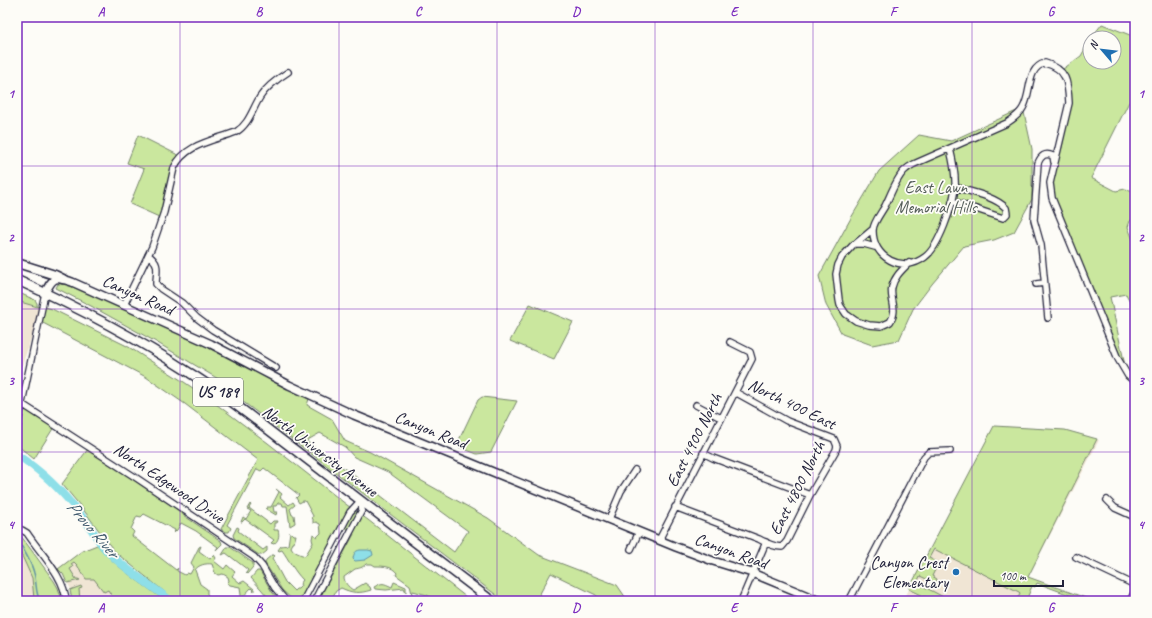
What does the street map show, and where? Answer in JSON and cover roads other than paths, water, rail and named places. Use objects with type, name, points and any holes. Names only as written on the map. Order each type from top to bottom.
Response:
[{"type":"highway","points":[[17,263],[63,279]]},
{"type":"highway","name":"North University Avenue","points":[[17,280],[88,313],[192,374],[240,408],[492,601]]},
{"type":"main road","points":[[45,293],[52,280],[58,278],[63,279]]},
{"type":"main road","name":"Canyon Road","points":[[63,279],[211,344],[302,391],[349,413],[659,540],[713,561],[752,573],[820,601]]},
{"type":"street","points":[[909,263],[901,271],[893,284],[891,291],[894,313],[890,322],[881,326],[869,325],[859,322],[846,314],[840,305],[836,274],[840,261],[848,249],[873,229],[904,171],[914,164],[1008,123],[1023,108],[1028,98],[1032,72],[1037,66],[1045,63],[1053,65],[1059,69],[1066,79],[1069,90],[1069,103],[1050,183],[1052,198],[1118,359],[1128,376],[1135,382]]},
{"type":"street","points":[[124,305],[148,255],[164,212],[174,168],[177,162],[194,147],[241,129],[245,125],[260,97],[267,88],[288,72]]},
{"type":"street","points":[[854,244],[864,244],[875,247],[888,260],[897,263],[909,263],[922,259],[934,248],[939,239],[952,201],[955,187],[954,169],[950,149]]},
{"type":"street","points":[[1048,318],[1041,245],[1034,220],[1038,163],[1045,154],[1053,156],[1054,162]]},
{"type":"street","points":[[952,201],[1003,218],[1007,214],[1006,208],[999,202],[955,187]]},
{"type":"street","points":[[873,229],[875,247]]},
{"type":"street","points":[[148,255],[154,259],[157,265],[156,284],[161,289],[182,303],[213,330],[276,368]]},
{"type":"street","points":[[1036,284],[1044,283]]},
{"type":"street","points":[[17,427],[45,293]]},
{"type":"street","name":"East 4900 North","points":[[659,540],[752,359],[750,352],[730,342]]},
{"type":"street","name":"North 400 East","points":[[735,392],[787,421],[834,439],[836,442]]},
{"type":"street","name":"North Edgewood Drive","points":[[22,404],[139,479],[254,557],[262,566],[275,588],[286,601]]},
{"type":"street","points":[[696,405],[721,418]]},
{"type":"street","name":"East 4800 North","points":[[766,542],[782,547],[787,541],[810,495],[836,450],[836,442]]},
{"type":"street","points":[[849,601],[924,458],[929,452],[950,450]]},
{"type":"street","points":[[703,453],[810,495]]},
{"type":"street","points":[[609,519],[621,491],[636,470]]},
{"type":"street","points":[[303,601],[350,512],[361,500]]},
{"type":"street","points":[[314,601],[362,510],[361,500]]},
{"type":"street","points":[[1107,500],[1115,508],[1135,517]]},
{"type":"street","points":[[675,507],[766,542],[741,601]]},
{"type":"street","points":[[17,521],[19,530],[27,533],[59,578],[63,586],[66,601]]},
{"type":"street","points":[[631,549],[639,532]]},
{"type":"street","points":[[1076,557],[1135,585]]},
{"type":"street","points":[[1130,601],[1135,591]]},
{"type":"water","points":[[360,550],[372,551],[373,555],[365,560],[355,561],[353,559],[354,554]]},
{"type":"waterway","name":"Provo River","points":[[17,455],[35,468],[61,492],[113,557],[171,601]]},
{"type":"waterway","points":[[17,539],[33,569],[37,594],[40,601]]},
{"type":"place","name":"Canyon Crest Elementary","points":[[956,572]]},
{"type":"park label","name":"East Lawn Memorial Hills","points":[[936,197]]}]
